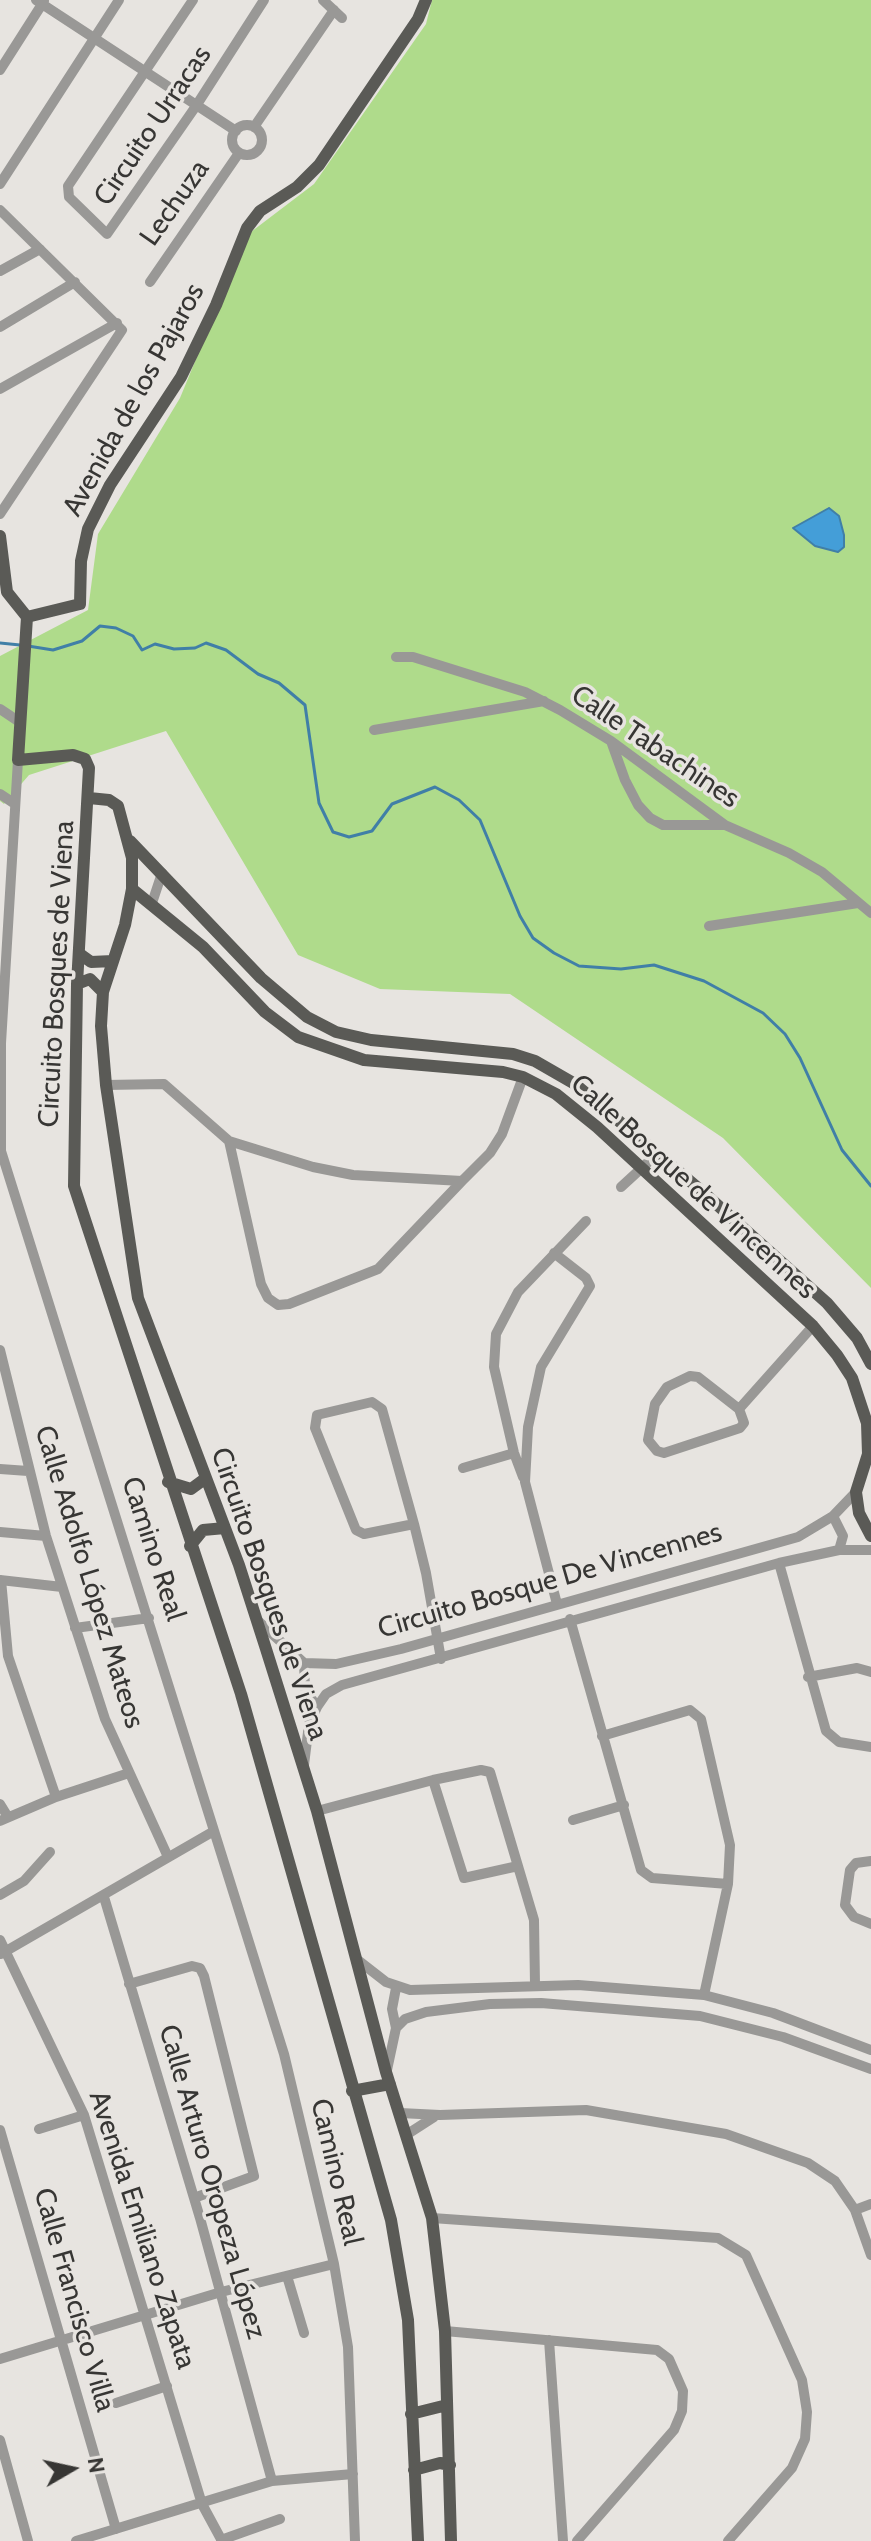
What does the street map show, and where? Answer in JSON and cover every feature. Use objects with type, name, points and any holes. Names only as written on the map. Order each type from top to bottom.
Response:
[{"type":"main road","name":"Avenida de los Pajaros","points":[[26,620],[80,604],[81,561],[88,529],[110,485],[181,377],[216,305],[251,220],[297,187],[319,165],[418,19],[426,0]]},
{"type":"main road","points":[[0,536],[4,591],[26,620]]},
{"type":"main road","name":"Camino Real","points":[[18,760],[26,620]]},
{"type":"main road","points":[[18,760],[73,755],[85,759],[89,768],[89,798]]},
{"type":"main road","name":"Circuito Bosques de Viena","points":[[418,2541],[403,2275],[376,2165],[352,2091],[241,1694],[168,1482],[74,1186],[77,984],[89,798],[109,800],[118,806],[130,841],[132,889],[103,992],[106,1085],[138,1298],[257,1620],[317,1811],[388,2078],[432,2218],[445,2331],[451,2541]]},
{"type":"main road","name":"Calle Bosque de Vincennes","points":[[130,841],[261,978],[307,1017],[336,1032],[371,1040],[481,1049],[535,1061],[575,1084],[827,1303],[857,1338],[871,1364]]},
{"type":"main road","name":"Calle Bosque de Vincennes","points":[[132,889],[203,947],[265,1012],[298,1037],[364,1060],[503,1072],[523,1077],[556,1094],[643,1169],[813,1326],[852,1378],[867,1423],[870,1453],[856,1492]]},
{"type":"main road","points":[[80,954],[91,962],[113,961]]},
{"type":"main road","points":[[77,984],[90,979],[103,992]]},
{"type":"main road","points":[[168,1482],[191,1489],[206,1478]]},
{"type":"main road","points":[[856,1492],[859,1513],[871,1536]]},
{"type":"main road","points":[[190,1546],[203,1530],[225,1528]]},
{"type":"main road","points":[[352,2091],[388,2078]]},
{"type":"main road","points":[[411,2414],[447,2405]]},
{"type":"main road","points":[[414,2470],[440,2463],[450,2465]]},
{"type":"street","points":[[0,184],[119,0]]},
{"type":"street","name":"Circuito Urracas","points":[[193,0],[68,186],[69,197],[102,232],[111,233],[264,0]]},
{"type":"street","points":[[254,127],[338,14],[323,0]]},
{"type":"street","points":[[0,70],[41,1],[236,131]]},
{"type":"street","points":[[246,126],[254,127],[260,134],[260,147],[253,154],[239,153],[232,140],[236,131],[246,126]]},
{"type":"street","name":"Lechuza","points":[[150,282],[239,153]]},
{"type":"street","points":[[0,210],[117,323],[122,334],[0,514]]},
{"type":"street","points":[[0,271],[40,249]]},
{"type":"street","points":[[0,327],[75,282]]},
{"type":"street","points":[[0,389],[117,323]]},
{"type":"street","name":"Calle Tabachines","points":[[396,657],[413,657],[525,692],[544,701],[611,741],[725,825],[811,866],[871,913]]},
{"type":"street","points":[[374,730],[544,701]]},
{"type":"street","points":[[0,709],[21,723]]},
{"type":"street","points":[[611,741],[625,780],[638,805],[650,818],[663,825],[725,825]]},
{"type":"street","name":"Camino Real","points":[[18,760],[5,873],[0,1150],[284,2054],[334,2264],[348,2347],[355,2541]]},
{"type":"street","points":[[0,794],[15,804]]},
{"type":"street","points":[[152,903],[162,873]]},
{"type":"street","points":[[709,926],[858,903]]},
{"type":"street","points":[[229,1141],[261,1284],[268,1298],[278,1305],[299,1300],[378,1269],[490,1153],[502,1134],[523,1077]]},
{"type":"street","points":[[106,1085],[164,1084],[229,1141],[313,1167],[353,1175],[462,1181]]},
{"type":"street","points":[[621,1187],[657,1154]]},
{"type":"street","points":[[557,1604],[525,1482],[514,1453],[494,1367],[496,1334],[518,1292],[586,1221]]},
{"type":"street","points":[[525,1482],[528,1427],[541,1367],[590,1286],[586,1278],[554,1253]]},
{"type":"street","points":[[739,1409],[813,1326]]},
{"type":"street","name":"Calle Adolfo López Mateos","points":[[0,1350],[6,1403],[105,1719],[168,1857]]},
{"type":"street","points":[[698,1377],[739,1409],[744,1423],[740,1428],[664,1453],[657,1451],[648,1440],[655,1404],[667,1387],[683,1378],[698,1377]]},
{"type":"street","points":[[414,1524],[359,1533],[332,1474],[314,1421],[317,1415],[378,1403],[414,1524],[440,1637],[441,1659]]},
{"type":"street","points":[[463,1468],[514,1453]]},
{"type":"street","points":[[0,1469],[28,1471]]},
{"type":"street","name":"Circuito Bosque De Vincennes","points":[[304,1663],[336,1664],[798,1537],[833,1516],[856,1492]]},
{"type":"street","points":[[833,1516],[843,1536],[839,1550]]},
{"type":"street","points":[[0,1532],[46,1536]]},
{"type":"street","points":[[304,1771],[309,1724],[326,1694],[342,1685],[779,1563],[839,1550],[871,1550]]},
{"type":"street","points":[[779,1563],[808,1677],[829,1736],[839,1742],[871,1747]]},
{"type":"street","points":[[56,1797],[6,1646],[1,1580],[62,1587]]},
{"type":"street","points":[[75,1628],[149,1618]]},
{"type":"street","points":[[570,1619],[645,1876],[728,1884]]},
{"type":"street","points":[[257,1620],[304,1663],[305,1689],[317,1707]]},
{"type":"street","points":[[808,1677],[857,1668],[871,1672]]},
{"type":"street","points":[[602,1736],[690,1710],[696,1713],[729,1833],[728,1884],[704,1995]]},
{"type":"street","points":[[317,1811],[433,1780],[481,1770],[490,1772],[536,1933],[535,1985]]},
{"type":"street","points":[[0,1804],[4,1819],[56,1797],[129,1773]]},
{"type":"street","points":[[433,1780],[464,1878],[518,1866]]},
{"type":"street","points":[[573,1820],[624,1805]]},
{"type":"street","points":[[3,1953],[214,1831]]},
{"type":"street","points":[[0,1895],[24,1881],[50,1852]]},
{"type":"street","points":[[871,1861],[856,1863],[850,1870],[845,1905],[848,1912],[871,1924]]},
{"type":"street","name":"Calle Arturo Oropeza López","points":[[104,1897],[194,2198],[272,2481]]},
{"type":"street","name":"Avenida Emiliano Zapata","points":[[0,1940],[3,1953],[84,2115],[202,2504],[221,2540]]},
{"type":"street","points":[[359,1961],[372,1974],[396,1988],[443,1990],[535,1985],[704,1995],[773,2013],[871,2050]]},
{"type":"street","points":[[129,1984],[192,1966],[200,1968],[204,1976],[254,2176],[194,2198]]},
{"type":"street","points":[[388,2078],[396,2028],[392,2009],[396,1988]]},
{"type":"street","points":[[396,2028],[405,2019],[426,2012],[490,2004],[601,2006],[700,2016],[783,2037],[871,2069]]},
{"type":"street","points":[[400,2113],[440,2115],[586,2110],[726,2134],[808,2163],[835,2181],[855,2210],[871,2255]]},
{"type":"street","points":[[39,2129],[84,2115]]},
{"type":"street","points":[[406,2135],[419,2124],[440,2115]]},
{"type":"street","name":"Calle Francisco Villa","points":[[0,2130],[116,2529]]},
{"type":"street","points":[[855,2210],[871,2204]]},
{"type":"street","points":[[432,2218],[718,2238],[746,2255],[802,2380],[807,2412],[805,2439],[792,2468],[728,2541]]},
{"type":"street","points":[[0,2359],[221,2292],[334,2264]]},
{"type":"street","points":[[287,2276],[304,2333]]},
{"type":"street","points":[[445,2331],[657,2350],[669,2359],[683,2391],[682,2411],[674,2430],[577,2541]]},
{"type":"street","points":[[549,2340],[563,2541]]},
{"type":"street","points":[[116,2403],[167,2386]]},
{"type":"street","points":[[0,2440],[28,2541]]},
{"type":"street","points":[[76,2541],[102,2538],[116,2529],[272,2481],[353,2474]]},
{"type":"street","points":[[221,2540],[280,2519]]},
{"type":"green space","points":[[432,0],[871,0],[871,1288],[723,1138],[510,994],[380,989],[298,955],[166,731],[29,775],[4,804],[0,801],[0,656],[88,610],[98,534],[180,398],[247,235],[314,184],[426,24]]},
{"type":"water","points":[[829,508],[839,516],[844,535],[844,547],[838,552],[815,546],[793,528]]},
{"type":"waterway","points":[[28,646],[53,650],[82,641],[100,626],[116,628],[133,636],[142,650],[155,644],[174,649],[195,648],[206,643],[226,650],[258,674],[279,683],[305,705],[319,803],[333,832],[349,837],[372,831],[392,804],[435,787],[459,800],[480,820],[520,916],[533,938],[554,953],[579,966],[621,969],[654,965],[704,981],[763,1013],[785,1034],[800,1058],[842,1150],[871,1186]]},
{"type":"waterway","points":[[0,643],[20,645]]}]
